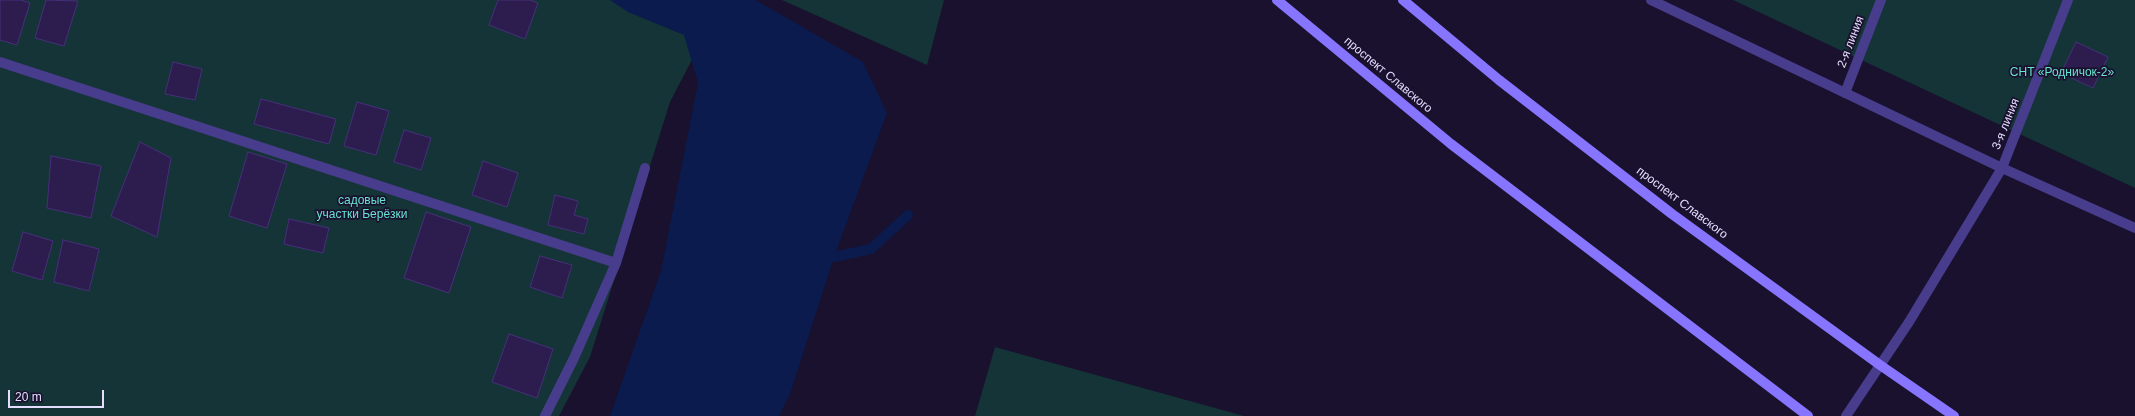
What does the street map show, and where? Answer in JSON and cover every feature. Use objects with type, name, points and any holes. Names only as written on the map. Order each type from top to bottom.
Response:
[{"type":"main road","name":"проспект Славского","points":[[1277,0],[1451,144],[1808,416]]},
{"type":"main road","name":"проспект Славского","points":[[1403,0],[1499,80],[1666,209],[1880,365],[1954,416]]},
{"type":"street","points":[[1650,0],[2002,168],[2135,228]]},
{"type":"street","name":"2-я линия","points":[[1845,93],[1881,0]]},
{"type":"street","name":"3-я линия","points":[[1846,416],[1909,322],[2002,168],[2068,0]]},
{"type":"street","points":[[0,62],[616,263]]},
{"type":"street","points":[[545,416],[574,358],[616,263],[645,168]]},
{"type":"green space","name":"садовые участки Берёзки","points":[[0,0],[723,0],[670,102],[590,357],[559,416],[0,416]]},
{"type":"green space","points":[[782,0],[944,0],[927,65]]},
{"type":"green space","name":"СНТ «Родничок-2»","points":[[1733,0],[2135,0],[2135,188]]},
{"type":"green space","points":[[995,347],[1244,416],[975,416]]},
{"type":"water","points":[[610,0],[756,0],[863,62],[887,113],[834,257],[790,394],[779,416],[610,416],[661,271],[698,83],[684,35],[628,12]]},
{"type":"building","points":[[0,0],[21,0],[30,3],[17,45],[0,40]]},
{"type":"building","points":[[46,0],[78,1],[64,46],[35,38]]},
{"type":"building","points":[[498,0],[530,0],[538,3],[525,39],[489,25]]},
{"type":"building","points":[[2076,42],[2108,57],[2093,88],[2061,73]]},
{"type":"building","points":[[173,62],[202,69],[195,100],[165,94]]},
{"type":"building","points":[[261,99],[336,119],[329,144],[254,124]]},
{"type":"building","points":[[357,102],[389,111],[376,155],[344,146]]},
{"type":"building","points":[[404,130],[431,138],[421,170],[394,162]]},
{"type":"building","points":[[140,142],[171,158],[157,237],[111,216]]},
{"type":"building","points":[[248,152],[287,164],[267,228],[229,216]]},
{"type":"building","points":[[51,156],[101,166],[91,218],[47,208]]},
{"type":"building","points":[[483,161],[518,173],[507,207],[472,195]]},
{"type":"building","points":[[555,195],[578,201],[574,215],[588,219],[584,234],[548,225]]},
{"type":"building","points":[[426,212],[471,227],[449,293],[404,278]]},
{"type":"building","points":[[289,219],[329,228],[323,253],[284,244]]},
{"type":"building","points":[[23,232],[53,241],[42,280],[12,271]]},
{"type":"building","points":[[63,240],[99,249],[89,291],[54,282]]},
{"type":"building","points":[[540,256],[572,265],[562,298],[530,287]]},
{"type":"building","points":[[509,334],[553,349],[537,398],[492,382]]},
{"type":"waterway","points":[[834,257],[871,249],[908,215]]}]
